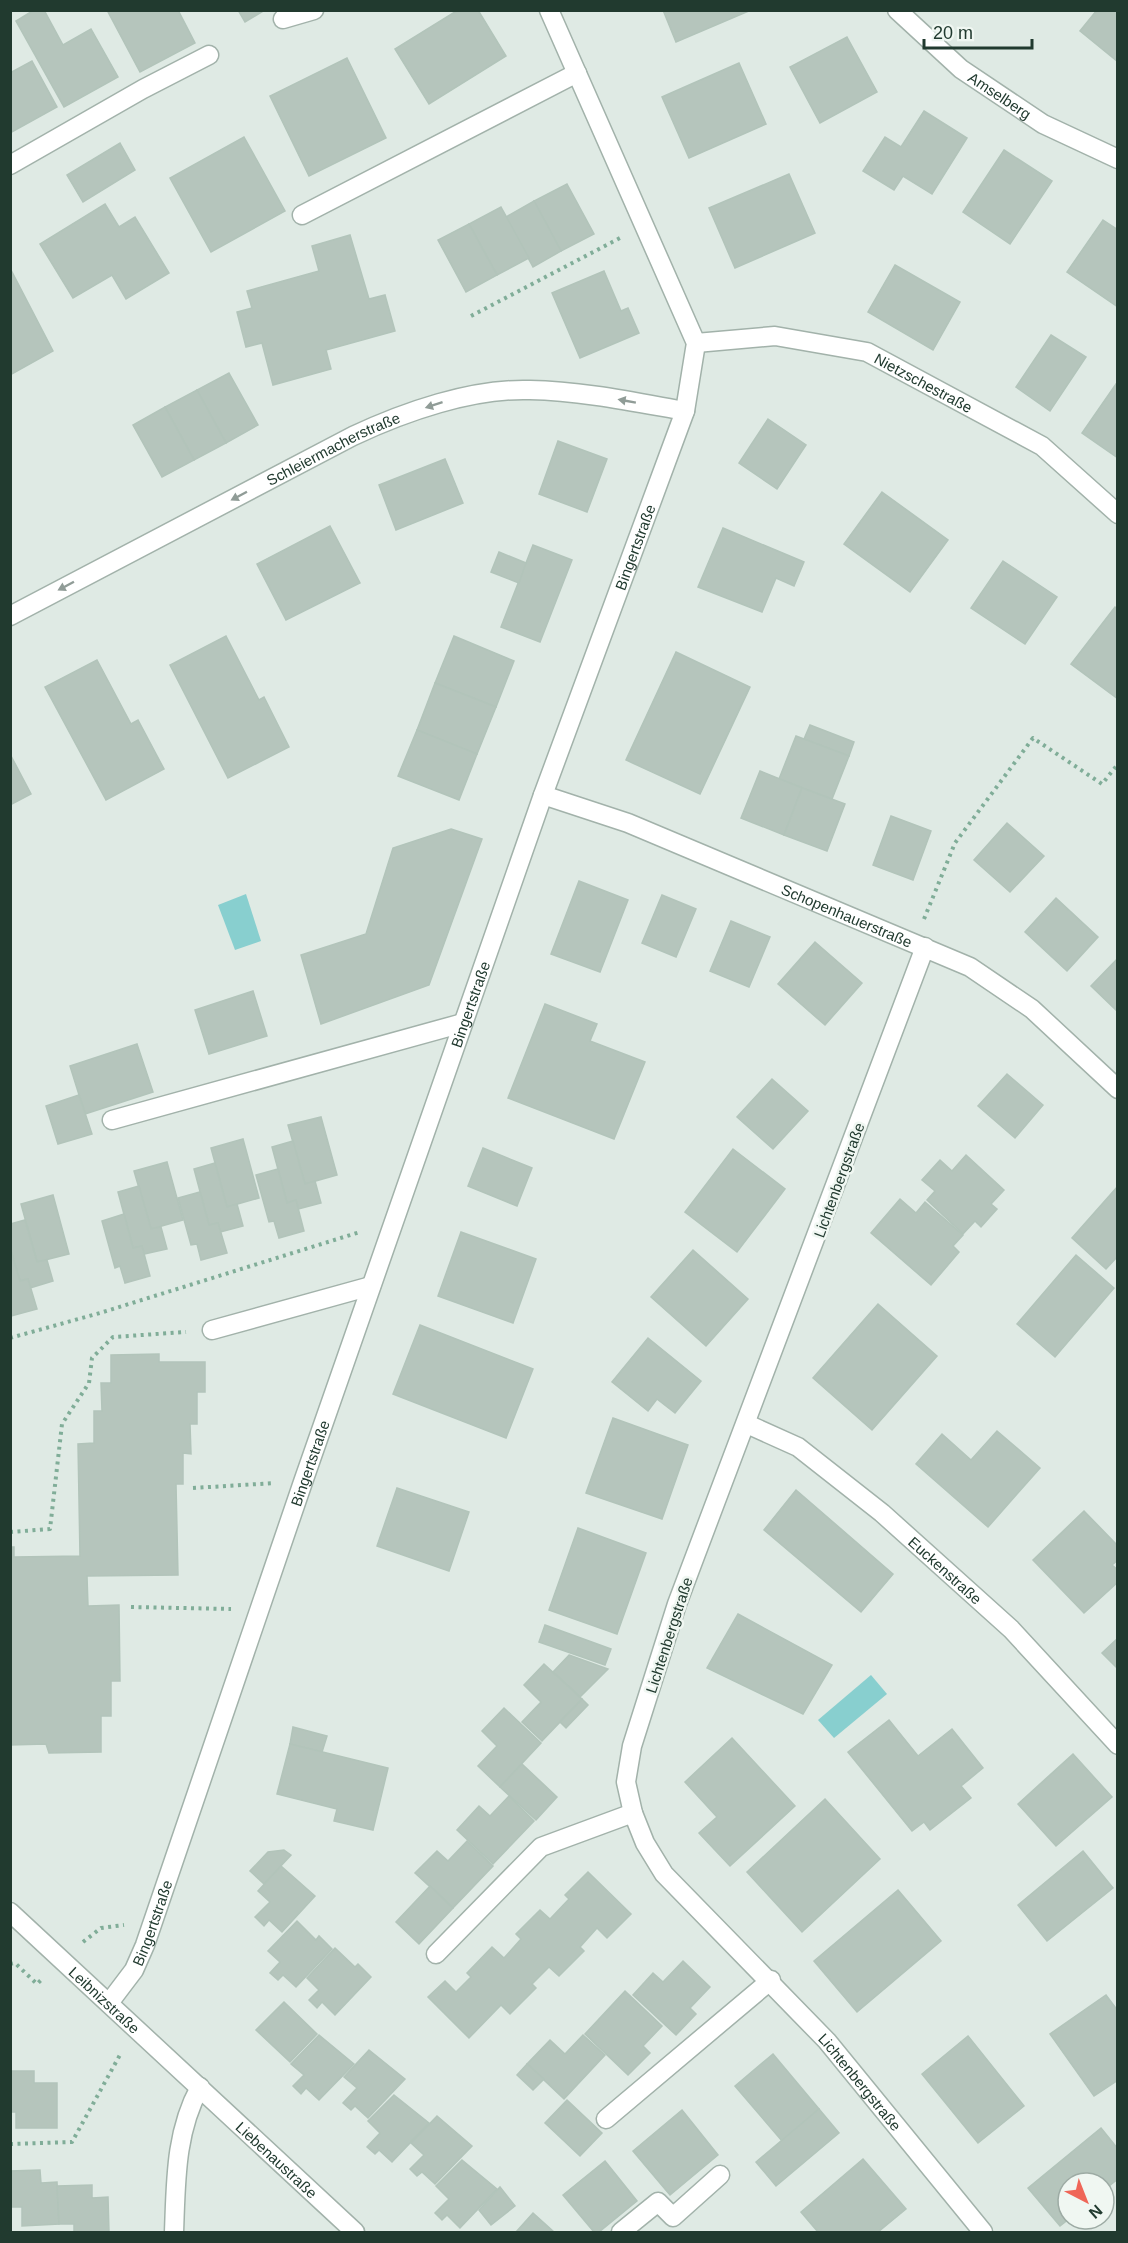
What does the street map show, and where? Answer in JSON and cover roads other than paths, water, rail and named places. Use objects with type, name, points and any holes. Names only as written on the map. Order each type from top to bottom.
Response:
[{"type":"street","points":[[283,19],[314,10]]},
{"type":"street","points":[[549,10],[642,226],[696,343]]},
{"type":"street","name":"Amselberg","points":[[897,10],[961,69],[1043,124],[1118,159]]},
{"type":"street","points":[[10,165],[143,89],[209,55]]},
{"type":"street","points":[[302,215],[577,73]]},
{"type":"street","name":"Nietzschestraße","points":[[696,343],[775,336],[867,352],[1042,446],[1118,514]]},
{"type":"street","name":"Bingertstraße","points":[[109,2003],[134,1970],[145,1945],[259,1609],[543,795],[685,411],[696,343]]},
{"type":"street","name":"Schleiermacherstraße","points":[[10,616],[353,436],[390,419],[454,399],[528,389],[600,396],[685,411]]},
{"type":"street","name":"Schopenhauerstraße","points":[[543,795],[628,823],[926,947],[970,968],[1032,1009],[1118,1089]]},
{"type":"street","name":"Lichtenbergstraße","points":[[926,947],[677,1604],[632,1746],[626,1782],[633,1813],[645,1843],[664,1874],[771,1980],[827,2042],[983,2232]]},
{"type":"street","points":[[112,1120],[463,1023]]},
{"type":"street","points":[[212,1330],[371,1286]]},
{"type":"street","name":"Euckenstraße","points":[[747,1424],[798,1447],[882,1513],[1011,1629],[1118,1745]]},
{"type":"street","points":[[436,1953],[541,1847],[633,1813]]},
{"type":"street","name":"Leibnizstraße","points":[[10,1912],[200,2087]]},
{"type":"street","points":[[606,2119],[771,1980]]},
{"type":"street","points":[[174,2232],[177,2160],[186,2118],[200,2087]]},
{"type":"street","name":"Liebenaustraße","points":[[200,2087],[355,2232]]},
{"type":"street","points":[[621,2232],[658,2202],[673,2217],[720,2175]]},
{"type":"water","points":[[246,894],[261,941],[235,950],[218,905]]},
{"type":"water","points":[[871,1675],[887,1694],[834,1738],[818,1720]]}]
